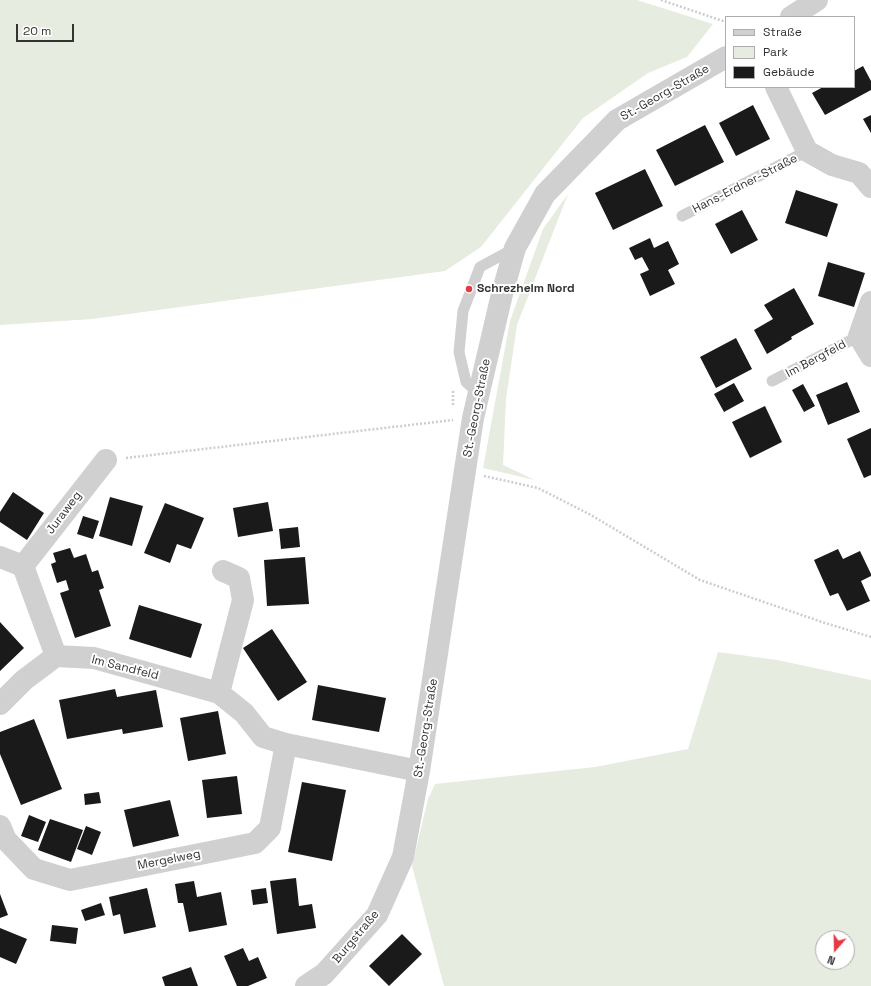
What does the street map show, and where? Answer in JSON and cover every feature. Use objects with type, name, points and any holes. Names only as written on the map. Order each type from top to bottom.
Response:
[{"type":"street","points":[[793,16],[817,0]]},
{"type":"street","name":"St.-Georg-Straße","points":[[403,857],[419,771],[466,472],[473,418],[515,248],[545,194],[617,120],[725,58]]},
{"type":"street","name":"Hans-Erdner-Straße","points":[[776,88],[808,151],[832,165],[859,173],[871,187]]},
{"type":"street","name":"Im Bergfeld","points":[[871,302],[859,336],[871,356]]},
{"type":"street","name":"Juraweg","points":[[23,566],[106,460]]},
{"type":"street","points":[[0,557],[23,566],[56,656],[24,680],[0,704]]},
{"type":"street","points":[[219,693],[244,600],[238,578],[223,571]]},
{"type":"street","name":"Im Sandfeld","points":[[56,656],[94,658],[219,693],[244,713],[263,737],[286,744],[419,771]]},
{"type":"street","name":"Mergelweg","points":[[0,826],[6,840],[34,869],[70,880],[256,843],[270,828],[286,744]]},
{"type":"street","name":"Burgstraße","points":[[306,986],[324,974],[377,915],[403,857]]},
{"type":"lane","name":"Hans-Erdner-Straße","points":[[682,216],[808,151]]},
{"type":"lane","points":[[478,393],[466,382],[459,352],[463,311],[480,267],[515,248]]},
{"type":"lane","name":"Im Bergfeld","points":[[772,381],[859,336]]},
{"type":"path","points":[[661,0],[725,22]]},
{"type":"path","points":[[106,460],[473,418]]},
{"type":"path","points":[[466,472],[538,488],[591,516],[700,580],[822,622],[871,637]]},
{"type":"green space","points":[[0,0],[637,0],[713,24],[687,57],[648,73],[583,118],[481,247],[445,271],[92,319],[0,325]]},
{"type":"green space","points":[[568,194],[517,325],[506,399],[503,465],[535,480],[483,468],[510,321],[543,229]]},
{"type":"green space","points":[[718,652],[777,660],[871,680],[871,986],[444,986],[412,866],[428,799],[435,784],[595,767],[688,749]]},
{"type":"building","points":[[863,66],[871,81],[871,90],[825,115],[812,93],[821,88],[855,88],[855,70]]},
{"type":"building","points":[[753,105],[770,139],[736,156],[719,123]]},
{"type":"building","points":[[871,115],[871,133],[863,119]]},
{"type":"building","points":[[705,125],[724,162],[675,186],[656,150]]},
{"type":"building","points":[[645,169],[663,206],[613,230],[595,193]]},
{"type":"building","points":[[796,190],[838,204],[827,237],[785,223]]},
{"type":"building","points":[[742,210],[758,240],[731,254],[715,224]]},
{"type":"building","points":[[650,238],[654,248],[668,241],[679,264],[668,270],[675,284],[650,296],[640,274],[649,270],[642,257],[635,260],[629,248]]},
{"type":"building","points":[[828,262],[865,273],[854,307],[818,296]]},
{"type":"building","points":[[794,288],[814,324],[791,337],[792,339],[767,354],[754,330],[773,319],[764,305]]},
{"type":"building","points":[[736,338],[752,369],[716,388],[700,357]]},
{"type":"building","points":[[847,382],[860,412],[828,425],[816,395]]},
{"type":"building","points":[[734,383],[744,401],[724,412],[714,394]]},
{"type":"building","points":[[803,384],[815,406],[804,412],[792,390]]},
{"type":"building","points":[[765,406],[782,442],[750,458],[732,422]]},
{"type":"building","points":[[871,428],[871,475],[864,478],[847,439]]},
{"type":"building","points":[[13,492],[44,513],[27,540],[0,522],[0,512]]},
{"type":"building","points":[[110,497],[143,506],[132,546],[99,536]]},
{"type":"building","points":[[268,502],[273,531],[238,537],[233,508]]},
{"type":"building","points":[[165,503],[204,518],[191,549],[177,544],[170,563],[144,553]]},
{"type":"building","points":[[83,516],[99,521],[93,539],[77,534]]},
{"type":"building","points":[[298,527],[300,547],[281,549],[279,529]]},
{"type":"building","points":[[70,548],[74,558],[86,554],[92,572],[98,570],[104,588],[99,590],[111,626],[75,638],[60,593],[69,590],[66,580],[57,583],[51,564],[56,562],[53,553]]},
{"type":"building","points":[[838,549],[843,559],[860,551],[871,574],[871,576],[861,581],[870,601],[847,611],[838,593],[830,596],[814,560]]},
{"type":"building","points":[[305,557],[309,604],[267,606],[264,560]]},
{"type":"building","points":[[139,605],[202,624],[191,658],[129,639]]},
{"type":"building","points":[[0,622],[24,648],[0,671]]},
{"type":"building","points":[[272,629],[307,682],[278,701],[243,648]]},
{"type":"building","points":[[318,685],[386,698],[379,732],[312,720]]},
{"type":"building","points":[[115,689],[117,697],[156,690],[163,727],[123,734],[122,729],[67,739],[59,700]]},
{"type":"building","points":[[218,711],[226,754],[188,761],[180,718]]},
{"type":"building","points":[[34,719],[62,789],[21,805],[0,754],[0,732]]},
{"type":"building","points":[[237,776],[242,814],[207,818],[202,780]]},
{"type":"building","points":[[302,782],[346,790],[332,861],[288,852]]},
{"type":"building","points":[[99,792],[101,803],[85,805],[84,794]]},
{"type":"building","points":[[170,800],[179,836],[133,847],[124,810]]},
{"type":"building","points":[[29,815],[46,822],[38,842],[21,836]]},
{"type":"building","points":[[50,819],[83,830],[71,862],[38,850]]},
{"type":"building","points":[[86,826],[101,832],[92,855],[77,849]]},
{"type":"building","points":[[296,878],[299,906],[312,904],[316,928],[277,934],[270,881]]},
{"type":"building","points":[[194,881],[197,897],[221,892],[227,925],[189,932],[183,903],[178,903],[175,884]]},
{"type":"building","points":[[147,888],[156,927],[124,934],[120,914],[113,916],[109,897]]},
{"type":"building","points":[[266,888],[268,903],[253,905],[251,890]]},
{"type":"building","points":[[0,894],[8,915],[0,918]]},
{"type":"building","points":[[101,903],[105,915],[85,921],[81,910]]},
{"type":"building","points":[[52,925],[78,928],[76,944],[50,941]]},
{"type":"building","points":[[0,928],[27,939],[16,964],[0,957]]},
{"type":"building","points":[[402,934],[422,954],[389,986],[369,966]]},
{"type":"building","points":[[243,948],[249,961],[258,957],[267,978],[248,986],[237,986],[224,956]]},
{"type":"building","points":[[191,967],[198,986],[165,986],[162,977]]},
{"type":"place","name":"Schrezheim Nord","points":[[469,289]]}]
